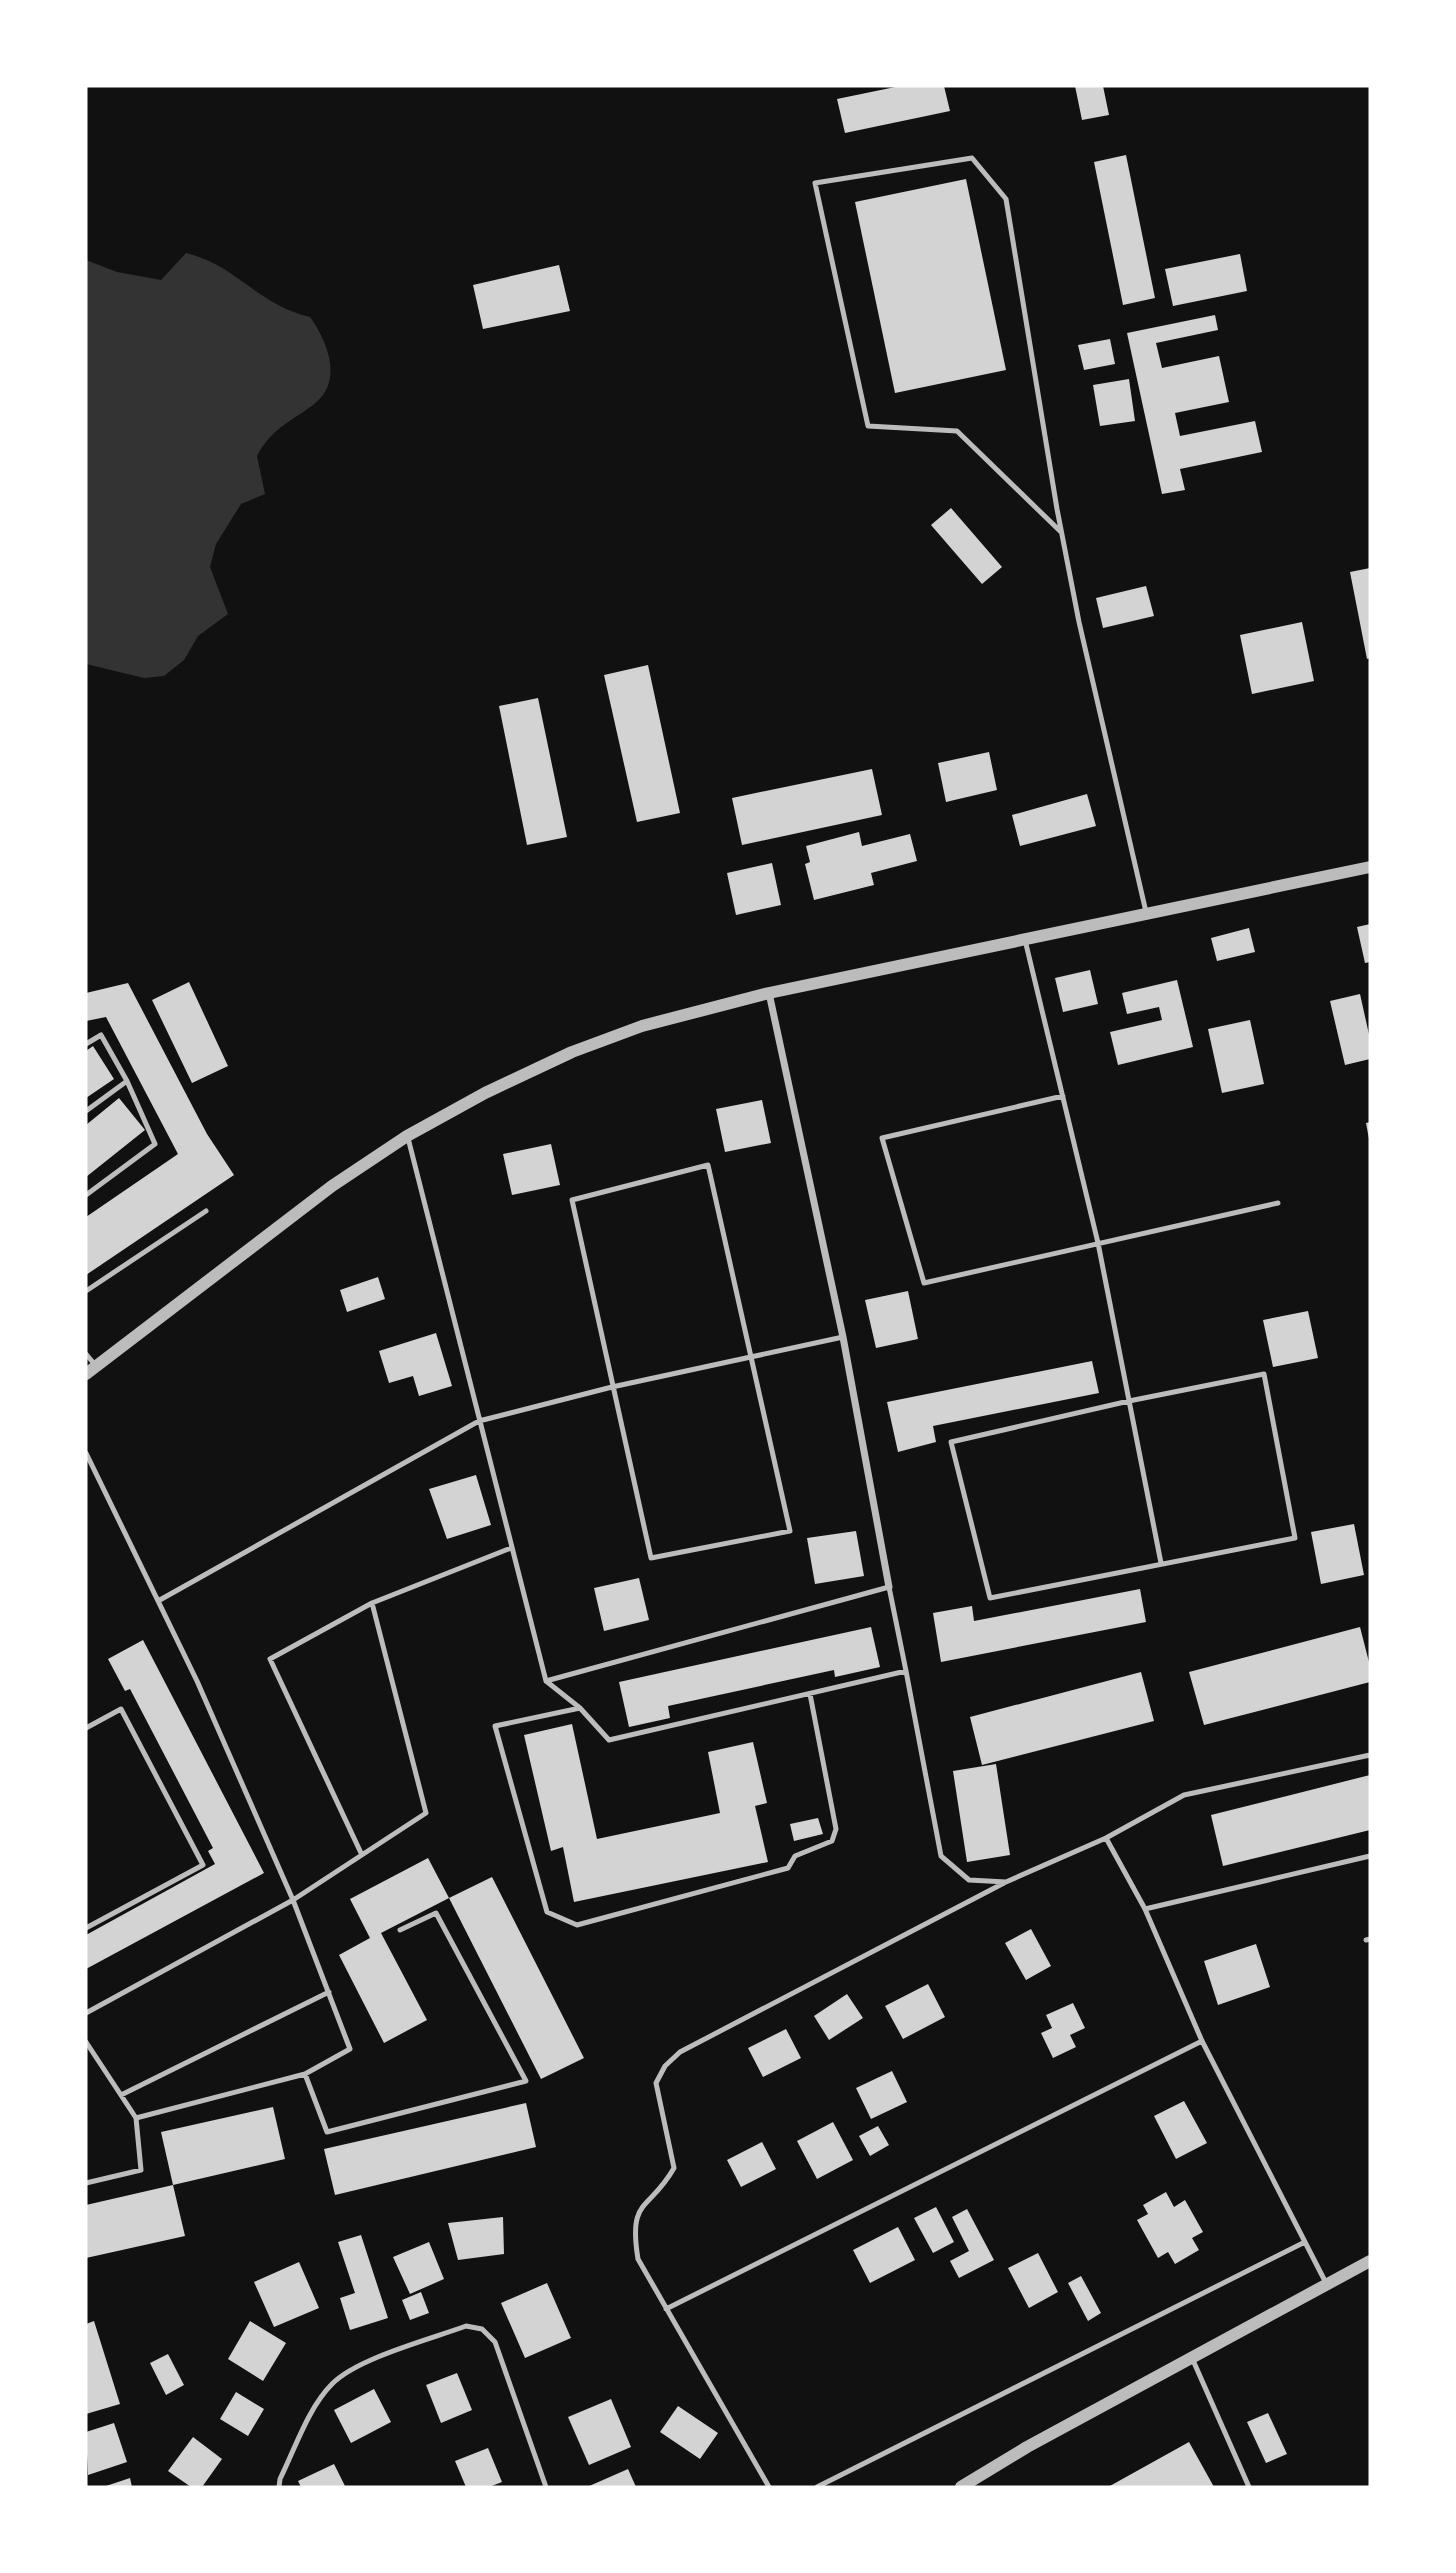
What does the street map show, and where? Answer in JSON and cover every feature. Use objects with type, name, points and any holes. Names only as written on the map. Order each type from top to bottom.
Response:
[{"type":"street","points":[[91,1370],[332,1186],[407,1136],[485,1093],[572,1052],[642,1027],[769,993],[1024,937],[1370,867]]},
{"type":"street","points":[[769,993],[843,1337],[889,1587]]},
{"type":"street","points":[[961,2487],[1027,2447],[1370,2261]]},
{"type":"lane","points":[[1061,531],[957,431],[868,426],[816,183],[972,158],[1006,198],[1061,531],[1146,912]]},
{"type":"lane","points":[[1024,937],[1098,1243],[1161,1563]]},
{"type":"lane","points":[[86,1044],[101,1035],[127,1081],[155,1144],[86,1195]]},
{"type":"lane","points":[[86,1111],[127,1081]]},
{"type":"lane","points":[[1063,1096],[883,1138],[924,1283],[1278,1203]]},
{"type":"lane","points":[[407,1136],[546,1681],[580,1708],[608,1740],[906,1671]]},
{"type":"lane","points":[[708,1166],[790,1531],[650,1558],[612,1387],[572,1200],[708,1166]]},
{"type":"lane","points":[[86,1291],[206,1211]]},
{"type":"lane","points":[[158,1601],[480,1421],[612,1387],[843,1337]]},
{"type":"lane","points":[[86,1354],[91,1370]]},
{"type":"lane","points":[[1264,1374],[1295,1538],[1161,1563],[990,1598],[951,1442],[1129,1401],[1264,1374]]},
{"type":"lane","points":[[86,1453],[197,1681],[293,1900],[350,2049],[305,2074],[136,2118]]},
{"type":"lane","points":[[361,1853],[270,1659],[372,1603],[511,1548]]},
{"type":"lane","points":[[546,1681],[889,1587],[941,1856],[969,1880],[1006,1882]]},
{"type":"lane","points":[[86,2013],[293,1900],[361,1853],[426,1813],[372,1603]]},
{"type":"lane","points":[[580,1708],[495,1726],[547,1912],[577,1925],[788,1868],[795,1856],[832,1841],[836,1829],[810,1694]]},
{"type":"lane","points":[[86,1728],[121,1709],[202,1865],[86,1928]]},
{"type":"lane","points":[[768,2487],[638,2259],[633,2230],[640,2207],[667,2180],[674,2168],[656,2082],[665,2066],[680,2052],[1006,1882],[1106,1838],[1184,1795],[1370,1755]]},
{"type":"lane","points":[[1106,1838],[1145,1909],[1202,2041],[1327,2285]]},
{"type":"lane","points":[[1145,1909],[1370,1856]]},
{"type":"lane","points":[[305,2074],[327,2133],[526,2081],[436,1913],[400,1930]]},
{"type":"lane","points":[[121,2095],[328,1992]]},
{"type":"lane","points":[[666,2309],[1202,2041]]},
{"type":"lane","points":[[86,2042],[136,2118],[141,2169],[86,2183]]},
{"type":"lane","points":[[817,2487],[1305,2242]]},
{"type":"lane","points":[[279,2487],[280,2479],[321,2397],[332,2383],[354,2368],[466,2326],[482,2329],[495,2343],[546,2487]]},
{"type":"lane","points":[[1192,2358],[1250,2487]]},
{"type":"shaded area","points":[[186,253],[219,266],[275,304],[310,317],[327,350],[330,374],[323,396],[275,432],[262,447],[257,456],[265,494],[241,504],[216,544],[210,567],[228,614],[198,636],[184,660],[164,676],[144,678],[86,664],[86,260],[117,272],[161,280]]},
{"type":"building","points":[[900,86],[944,86],[950,111],[845,133],[837,99]]},
{"type":"building","points":[[1075,86],[1103,86],[1109,115],[1082,120]]},
{"type":"building","points":[[1126,155],[1155,298],[1123,305],[1094,162]]},
{"type":"building","points":[[966,179],[1006,370],[895,393],[855,202]]},
{"type":"building","points":[[1240,254],[1247,291],[1173,306],[1165,269]]},
{"type":"building","points":[[559,265],[570,311],[483,329],[473,285]]},
{"type":"building","points":[[1215,315],[1218,330],[1156,343],[1162,368],[1219,356],[1229,402],[1175,413],[1180,436],[1255,421],[1262,452],[1180,469],[1185,490],[1162,494],[1127,333]]},
{"type":"building","points":[[1110,339],[1115,364],[1084,370],[1078,345]]},
{"type":"building","points":[[1129,379],[1135,421],[1100,426],[1093,385]]},
{"type":"building","points":[[951,508],[1002,567],[982,584],[931,525]]},
{"type":"building","points":[[1370,568],[1370,658],[1367,659],[1350,572]]},
{"type":"building","points":[[1146,586],[1154,616],[1103,628],[1096,598]]},
{"type":"building","points":[[1302,622],[1314,681],[1252,694],[1240,635]]},
{"type":"building","points":[[648,665],[680,813],[637,822],[604,675]]},
{"type":"building","points":[[538,698],[567,837],[527,845],[499,706]]},
{"type":"building","points":[[989,752],[997,790],[946,802],[938,763]]},
{"type":"building","points":[[872,769],[882,815],[742,845],[732,798]]},
{"type":"building","points":[[1087,794],[1096,826],[1020,846],[1012,815]]},
{"type":"building","points":[[859,832],[862,846],[910,834],[917,861],[871,873],[874,885],[814,900],[805,864],[810,862],[806,846]]},
{"type":"building","points":[[772,863],[781,905],[736,915],[727,873]]},
{"type":"building","points":[[1370,924],[1370,962],[1365,963],[1357,927]]},
{"type":"building","points":[[1249,928],[1255,952],[1217,961],[1211,938]]},
{"type":"building","points":[[1090,970],[1098,1004],[1063,1012],[1055,978]]},
{"type":"building","points":[[1177,980],[1193,1047],[1118,1065],[1110,1032],[1162,1020],[1159,1007],[1127,1014],[1122,993]]},
{"type":"building","points":[[189,982],[228,1066],[192,1083],[152,1000]]},
{"type":"building","points":[[128,983],[207,1134],[234,1175],[86,1275],[86,1217],[178,1154],[106,1017],[86,1021],[86,993]]},
{"type":"building","points":[[1360,994],[1370,1039],[1370,1059],[1345,1065],[1330,1001]]},
{"type":"building","points":[[1250,1020],[1264,1084],[1222,1093],[1208,1029]]},
{"type":"building","points":[[93,1046],[114,1079],[86,1098],[86,1051]]},
{"type":"building","points":[[119,1098],[145,1130],[86,1177],[86,1125]]},
{"type":"building","points":[[762,1100],[771,1143],[725,1152],[716,1109]]},
{"type":"building","points":[[1370,1122],[1370,1139],[1369,1139],[1366,1123]]},
{"type":"building","points":[[551,1144],[560,1185],[512,1195],[503,1154]]},
{"type":"building","points":[[378,1277],[385,1299],[347,1312],[340,1290]]},
{"type":"building","points":[[908,1291],[918,1339],[876,1348],[865,1300]]},
{"type":"building","points":[[1308,1311],[1318,1358],[1273,1367],[1263,1320]]},
{"type":"building","points":[[436,1333],[452,1386],[419,1396],[413,1376],[389,1383],[379,1351]]},
{"type":"building","points":[[1092,1361],[1099,1393],[933,1426],[936,1442],[898,1452],[887,1402]]},
{"type":"building","points":[[476,1475],[491,1525],[447,1539],[429,1489]]},
{"type":"building","points":[[1354,1524],[1364,1575],[1321,1584],[1311,1532]]},
{"type":"building","points":[[856,1531],[864,1576],[815,1584],[807,1538]]},
{"type":"building","points":[[639,1578],[649,1620],[604,1631],[594,1588]]},
{"type":"building","points":[[1140,1589],[1146,1622],[941,1662],[933,1613],[972,1606],[974,1621]]},
{"type":"building","points":[[871,1627],[880,1667],[835,1677],[834,1670],[668,1706],[670,1718],[629,1727],[619,1682]]},
{"type":"building","points":[[1360,1627],[1370,1666],[1370,1682],[1204,1725],[1189,1672]]},
{"type":"building","points":[[143,1640],[264,1873],[86,1969],[86,1935],[215,1864],[208,1851],[213,1848],[130,1689],[125,1691],[108,1659]]},
{"type":"building","points":[[1141,1672],[1154,1721],[982,1765],[970,1717]]},
{"type":"building","points":[[572,1724],[597,1839],[720,1813],[708,1752],[753,1742],[767,1803],[755,1806],[768,1862],[574,1902],[563,1847],[551,1851],[524,1735]]},
{"type":"building","points":[[996,1764],[1010,1855],[967,1862],[953,1771]]},
{"type":"building","points":[[1370,1775],[1370,1830],[1223,1866],[1211,1815]]},
{"type":"building","points":[[818,1818],[823,1834],[794,1841],[790,1824]]},
{"type":"building","points":[[428,1858],[449,1898],[381,1933],[427,2020],[384,2043],[339,1955],[370,1938],[350,1899]]},
{"type":"building","points":[[492,1877],[584,2058],[541,2079],[449,1898]]},
{"type":"building","points":[[1031,1929],[1051,1966],[1026,1980],[1005,1943]]},
{"type":"building","points":[[1256,1944],[1270,1987],[1218,2005],[1204,1961]]},
{"type":"building","points":[[928,1984],[945,2017],[903,2039],[885,2006]]},
{"type":"building","points":[[847,1994],[863,2018],[829,2040],[814,2016]]},
{"type":"building","points":[[1073,2003],[1085,2028],[1070,2035],[1076,2047],[1053,2058],[1041,2033],[1052,2028],[1046,2015]]},
{"type":"building","points":[[786,2029],[801,2058],[763,2077],[748,2048]]},
{"type":"building","points":[[892,2071],[907,2102],[871,2119],[856,2088]]},
{"type":"building","points":[[1184,2101],[1207,2143],[1176,2159],[1154,2116]]},
{"type":"building","points":[[526,2103],[536,2147],[335,2195],[324,2149]]},
{"type":"building","points":[[273,2107],[285,2159],[173,2185],[161,2132]]},
{"type":"building","points":[[833,2122],[853,2160],[817,2179],[797,2141]]},
{"type":"building","points":[[878,2126],[889,2145],[870,2156],[859,2136]]},
{"type":"building","points":[[762,2142],[776,2169],[741,2187],[727,2160]]},
{"type":"building","points":[[173,2185],[185,2236],[86,2258],[86,2205]]},
{"type":"building","points":[[1166,2192],[1174,2207],[1185,2200],[1203,2232],[1192,2238],[1199,2250],[1175,2264],[1168,2252],[1158,2258],[1137,2220],[1148,2214],[1143,2205]]},
{"type":"building","points":[[936,2207],[954,2242],[933,2253],[914,2218]]},
{"type":"building","points":[[967,2209],[994,2260],[959,2278],[950,2261],[969,2251],[952,2217]]},
{"type":"building","points":[[503,2217],[504,2254],[458,2260],[448,2223]]},
{"type":"building","points":[[898,2227],[915,2260],[870,2283],[853,2250]]},
{"type":"building","points":[[361,2235],[388,2318],[350,2330],[340,2298],[355,2293],[338,2242]]},
{"type":"building","points":[[429,2242],[444,2279],[410,2294],[393,2257]]},
{"type":"building","points":[[1038,2253],[1058,2292],[1029,2308],[1008,2268]]},
{"type":"building","points":[[299,2262],[319,2308],[274,2327],[254,2282]]},
{"type":"building","points":[[1081,2276],[1101,2313],[1088,2321],[1068,2283]]},
{"type":"building","points":[[547,2283],[571,2338],[525,2358],[501,2303]]},
{"type":"building","points":[[421,2292],[429,2313],[410,2320],[402,2300]]},
{"type":"building","points":[[94,2321],[120,2404],[86,2414],[86,2324]]},
{"type":"building","points":[[250,2321],[286,2343],[263,2381],[228,2359]]},
{"type":"building","points":[[168,2354],[184,2385],[166,2395],[150,2363]]},
{"type":"building","points":[[457,2373],[472,2410],[441,2423],[426,2385]]},
{"type":"building","points":[[374,2389],[391,2422],[351,2443],[334,2410]]},
{"type":"building","points":[[236,2392],[264,2409],[248,2436],[220,2419]]},
{"type":"building","points":[[611,2399],[631,2447],[589,2465],[568,2417]]},
{"type":"building","points":[[678,2406],[718,2433],[700,2459],[660,2432]]},
{"type":"building","points":[[1268,2413],[1287,2454],[1266,2463],[1247,2422]]},
{"type":"building","points":[[114,2423],[127,2462],[88,2475],[86,2432]]},
{"type":"building","points":[[193,2437],[222,2459],[202,2487],[191,2487],[168,2471]]},
{"type":"building","points":[[1189,2442],[1214,2487],[1108,2487]]},
{"type":"building","points":[[488,2448],[502,2482],[489,2487],[466,2487],[455,2461]]},
{"type":"building","points":[[334,2464],[345,2486],[301,2487],[298,2481]]},
{"type":"building","points":[[628,2469],[636,2487],[587,2487]]},
{"type":"building","points":[[130,2478],[132,2487],[103,2487]]}]
